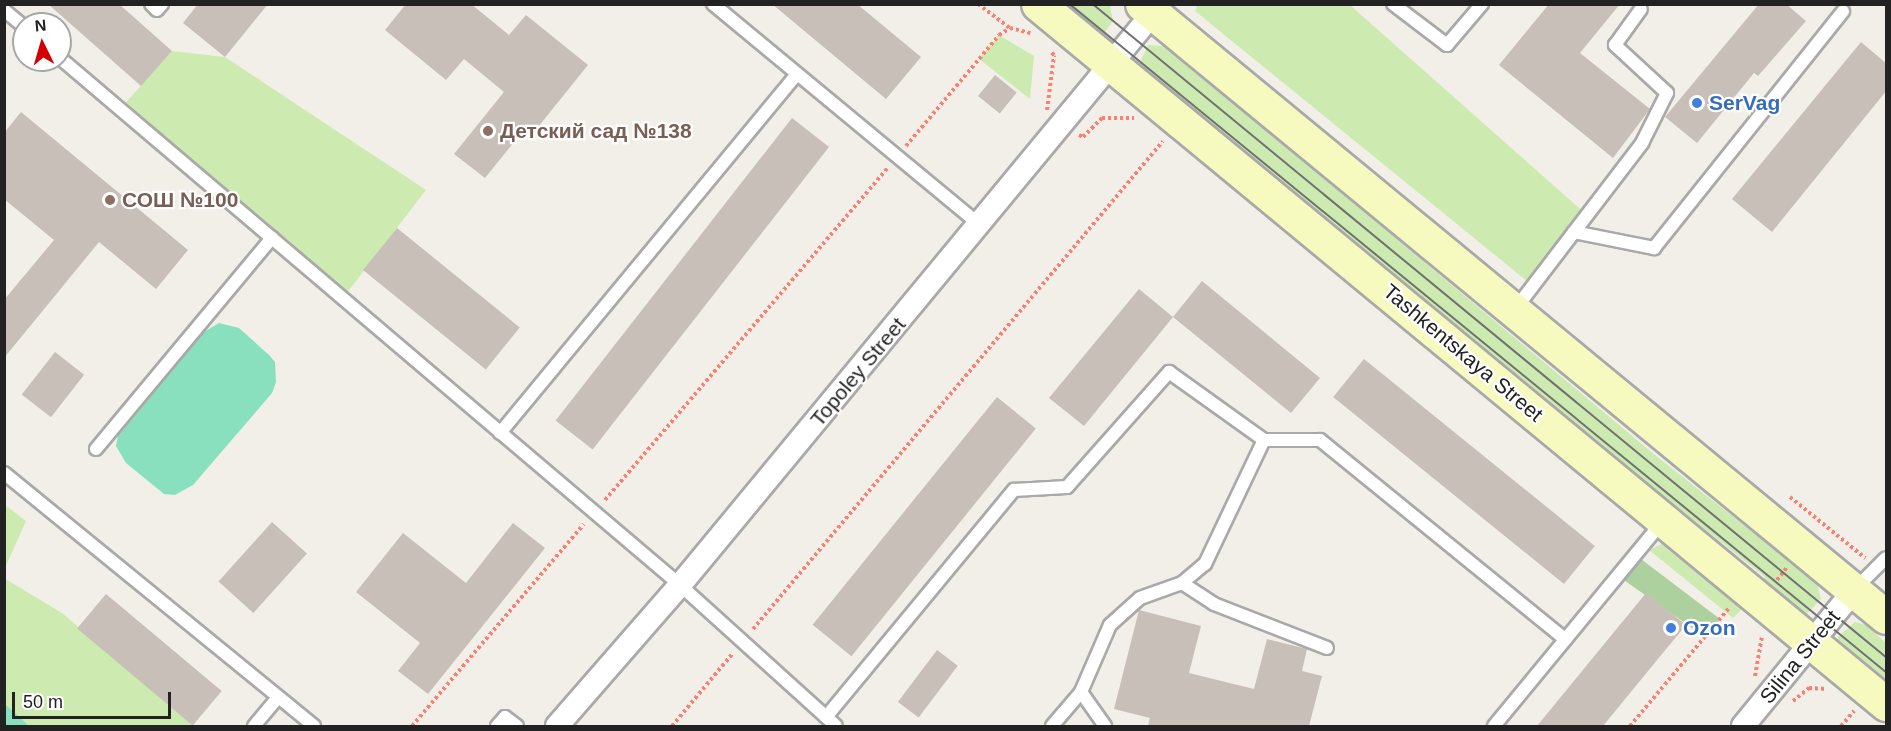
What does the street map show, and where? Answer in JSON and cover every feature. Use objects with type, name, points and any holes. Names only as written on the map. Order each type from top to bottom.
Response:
[{"type":"main road","name":"Tashkentskaya Street","points":[[1038,4],[1182,120],[1813,643],[1872,705]]},
{"type":"main road","points":[[1152,7],[1513,312],[1867,578],[1887,617]]},
{"type":"street","name":"Topoley Street","points":[[557,726],[680,585],[980,225],[1111,62],[1152,7]]},
{"type":"street","name":"Silina Street","points":[[1743,726],[1867,578]]},
{"type":"lane","points":[[151,4],[158,10],[162,4]]},
{"type":"lane","points":[[713,4],[980,225]]},
{"type":"lane","points":[[1393,4],[1447,45],[1482,4]]},
{"type":"lane","points":[[1513,312],[1642,143],[1668,93],[1615,45],[1641,9]]},
{"type":"lane","points":[[1574,232],[1654,248],[1843,11]]},
{"type":"lane","points":[[72,68],[680,585],[836,726]]},
{"type":"lane","points":[[500,433],[796,75]]},
{"type":"lane","points":[[96,448],[272,238]]},
{"type":"lane","points":[[826,717],[1014,490],[1067,487],[1169,372],[1264,440],[1320,440],[1565,639]]},
{"type":"lane","points":[[1052,726],[1081,692],[1110,625],[1140,598],[1182,583],[1205,564],[1264,440]]},
{"type":"lane","points":[[4,473],[277,699],[314,726]]},
{"type":"lane","points":[[1494,726],[1664,520]]},
{"type":"lane","points":[[1867,578],[1887,558]]},
{"type":"lane","points":[[1182,583],[1214,604],[1327,648]]},
{"type":"lane","points":[[1081,692],[1105,726]]},
{"type":"lane","points":[[254,726],[277,699]]},
{"type":"lane","points":[[497,726],[505,717],[518,726]]},
{"type":"path","points":[[412,726],[999,35],[1010,28]]},
{"type":"path","points":[[672,726],[1182,120]]},
{"type":"path","points":[[1790,496],[1867,578]]},
{"type":"path","points":[[1630,726],[1735,600]]},
{"type":"path","points":[[1841,726],[1872,705]]},
{"type":"green space","points":[[1198,4],[1350,5],[1587,215],[1533,286],[1195,11]]},
{"type":"green space","points":[[1038,5],[1110,5],[1113,21],[1105,32],[1081,38]]},
{"type":"green space","points":[[999,35],[1034,56],[1030,99],[979,59]]},
{"type":"green space","points":[[1148,45],[1163,46],[1655,455],[1817,583],[1821,599],[1803,618],[1761,583],[1765,577],[1678,508],[1629,482],[1137,69]]},
{"type":"green space","points":[[172,51],[225,57],[426,190],[343,298],[120,109]]},
{"type":"green space","points":[[219,323],[239,328],[269,355],[275,362],[276,382],[272,393],[193,485],[175,495],[164,494],[126,463],[116,446],[118,436],[202,333]]},
{"type":"green space","points":[[5,505],[26,521],[5,568]]},
{"type":"green space","points":[[1666,542],[1743,608],[1733,618],[1649,550]]},
{"type":"green space","points":[[1633,553],[1720,619],[1705,637],[1618,576]]},
{"type":"green space","points":[[4,578],[62,613],[195,726],[5,726]]},
{"type":"green space","points":[[1855,622],[1866,625],[1886,643],[1886,693],[1836,651],[1838,637]]},
{"type":"green space","points":[[5,704],[27,724],[25,726],[5,726]]},
{"type":"building","points":[[48,4],[119,4],[172,51],[141,86],[72,25],[72,12],[57,12]]},
{"type":"building","points":[[198,4],[268,4],[225,57],[183,23]]},
{"type":"building","points":[[406,4],[471,4],[509,35],[526,15],[588,65],[534,132],[527,126],[485,178],[454,154],[504,92],[464,59],[446,80],[385,30]]},
{"type":"building","points":[[772,4],[857,4],[921,57],[886,99]]},
{"type":"building","points":[[1549,4],[1620,4],[1580,53],[1650,109],[1613,158],[1499,65]]},
{"type":"building","points":[[1759,4],[1786,4],[1806,21],[1758,76],[1754,73],[1697,143],[1665,117]]},
{"type":"building","points":[[1861,42],[1887,64],[1887,90],[1772,232],[1732,199]]},
{"type":"building","points":[[995,75],[1017,93],[1000,114],[978,96]]},
{"type":"building","points":[[21,112],[188,250],[156,289],[99,242],[4,358],[4,300],[54,240],[4,199],[4,133]]},
{"type":"building","points":[[792,118],[829,147],[593,450],[556,421]]},
{"type":"building","points":[[397,228],[520,327],[486,369],[363,270]]},
{"type":"building","points":[[1202,281],[1320,378],[1291,413],[1173,317]]},
{"type":"building","points":[[1139,289],[1173,317],[1084,426],[1049,398]]},
{"type":"building","points":[[55,352],[84,375],[51,417],[22,395]]},
{"type":"building","points":[[1364,359],[1595,546],[1564,584],[1333,397]]},
{"type":"building","points":[[997,397],[1036,428],[851,656],[813,625]]},
{"type":"building","points":[[272,522],[307,553],[253,613],[218,581]]},
{"type":"building","points":[[513,523],[545,548],[428,694],[398,671],[420,643],[356,592],[403,533],[466,583]]},
{"type":"building","points":[[1646,593],[1686,625],[1603,726],[1537,726]]},
{"type":"building","points":[[106,594],[222,691],[193,726],[77,628]]},
{"type":"building","points":[[1139,610],[1201,626],[1189,673],[1254,689],[1267,639],[1307,649],[1302,671],[1322,676],[1309,726],[1148,726],[1150,718],[1114,709]]},
{"type":"building","points":[[937,650],[958,666],[919,718],[898,702]]},
{"type":"tram line","points":[[1070,4],[1886,672]]},
{"type":"tram line","points":[[1093,4],[1886,657]]},
{"type":"place","name":"SerVag","points":[[1697,103]]},
{"type":"place","name":"Детский сад №138","points":[[488,131]]},
{"type":"place","name":"СОШ №100","points":[[110,200]]},
{"type":"place","name":"Ozon","points":[[1671,628]]}]
